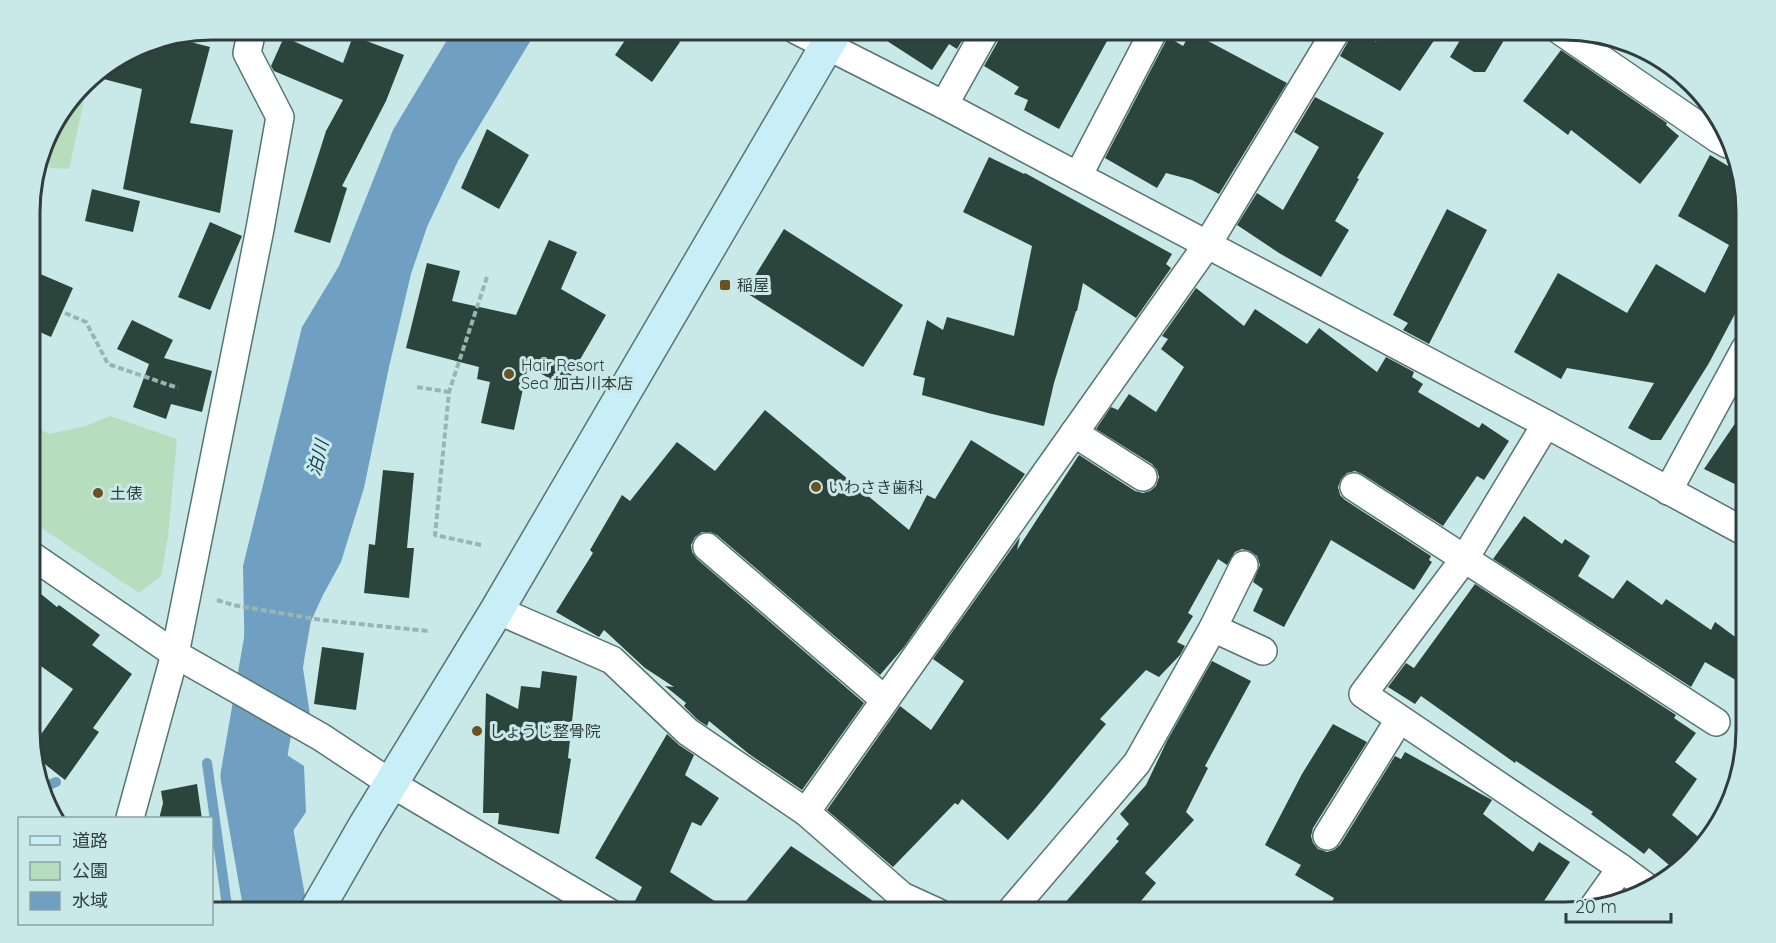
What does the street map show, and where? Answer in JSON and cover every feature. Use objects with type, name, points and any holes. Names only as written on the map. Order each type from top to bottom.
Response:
[{"type":"street","points":[[944,105],[980,40]]},
{"type":"street","points":[[1078,176],[1149,40]]},
{"type":"street","points":[[806,812],[1207,245],[1331,40]]},
{"type":"street","points":[[131,817],[175,654],[280,117],[247,53],[250,41]]},
{"type":"street","points":[[321,902],[497,610],[830,41]]},
{"type":"street","points":[[835,41],[944,105],[1736,527]]},
{"type":"street","points":[[1575,41],[1719,140]]},
{"type":"street","points":[[1668,490],[1736,365]]},
{"type":"street","points":[[1546,424],[1465,558],[1363,694],[1642,883]]},
{"type":"street","points":[[1074,433],[1143,477]]},
{"type":"street","points":[[1354,487],[1716,722]]},
{"type":"street","points":[[707,548],[885,700]]},
{"type":"street","points":[[40,561],[175,654],[321,737],[392,783],[592,902]]},
{"type":"street","points":[[1018,902],[1137,762],[1213,628],[1244,565]]},
{"type":"street","points":[[497,610],[612,660],[688,732],[806,812],[902,896],[914,902]]},
{"type":"street","points":[[1213,628],[1263,651]]},
{"type":"street","points":[[1327,836],[1400,720]]},
{"type":"street","points":[[1599,898],[1621,868]]},
{"type":"path","points":[[481,545],[435,535],[450,392],[488,274]]},
{"type":"path","points":[[65,313],[86,322],[108,364],[178,388]]},
{"type":"path","points":[[417,387],[450,392]]},
{"type":"path","points":[[233,605],[321,620],[428,631]]},
{"type":"green space","points":[[82,101],[84,101],[69,169],[46,167],[64,127]]},
{"type":"green space","points":[[110,416],[177,439],[168,537],[161,576],[139,593],[40,527],[41,429],[49,434],[86,426]]},
{"type":"water","points":[[447,41],[531,41],[458,161],[427,227],[411,274],[364,488],[341,562],[306,632],[303,668],[310,715],[245,672],[243,566],[302,327],[339,266],[393,130]]},
{"type":"water","points":[[239,724],[304,766],[306,812],[252,891],[234,764]]},
{"type":"building","points":[[886,40],[962,40],[957,49],[949,44],[932,70]]},
{"type":"building","points":[[999,40],[1107,40],[1059,129],[1024,110],[1028,100],[1014,94],[1019,87],[984,66]]},
{"type":"building","points":[[1166,40],[1173,40],[1183,46],[1186,40],[1207,40],[1287,83],[1219,194],[1192,180],[1166,173],[1157,188],[1105,158]]},
{"type":"building","points":[[1349,40],[1376,42],[1377,40],[1434,40],[1400,91],[1340,56]]},
{"type":"building","points":[[1460,40],[1504,40],[1485,72],[1474,72],[1450,57]]},
{"type":"building","points":[[282,41],[293,41],[343,63],[351,41],[366,41],[404,55],[386,101],[342,186],[347,188],[330,243],[294,232],[326,131],[343,100],[274,71],[271,66]]},
{"type":"building","points":[[625,41],[680,42],[652,82],[615,55]]},
{"type":"building","points":[[192,42],[210,47],[190,123],[233,130],[220,213],[123,189],[142,89],[104,79],[137,58],[168,46]]},
{"type":"building","points":[[1561,50],[1667,123],[1666,125],[1679,136],[1640,184],[1571,130],[1568,135],[1523,101]]},
{"type":"building","points":[[1315,97],[1384,133],[1335,221],[1349,230],[1321,277],[1237,225],[1257,193],[1283,210],[1319,147],[1294,132]]},
{"type":"building","points":[[487,129],[529,155],[499,209],[461,188]]},
{"type":"building","points":[[1710,155],[1730,167],[1736,213],[1736,312],[1709,363],[1661,440],[1651,440],[1628,428],[1654,383],[1567,368],[1561,379],[1514,352],[1558,273],[1627,313],[1656,264],[1705,293],[1729,245],[1678,216]]},
{"type":"building","points":[[989,157],[1025,173],[1172,254],[1166,264],[1171,268],[1136,318],[1083,283],[1044,426],[922,395],[925,378],[913,375],[927,320],[943,330],[947,317],[1014,336],[1032,246],[963,212]]},
{"type":"building","points":[[92,189],[140,201],[133,232],[85,221]]},
{"type":"building","points":[[1447,209],[1487,230],[1429,344],[1403,330],[1408,323],[1393,315]]},
{"type":"building","points":[[210,222],[242,236],[210,310],[178,297]]},
{"type":"building","points":[[784,229],[903,305],[863,367],[745,292]]},
{"type":"building","points":[[549,240],[577,252],[561,289],[606,315],[564,387],[528,366],[514,430],[481,423],[490,382],[477,379],[479,367],[406,348],[427,263],[460,271],[452,301],[516,315]]},
{"type":"building","points":[[41,274],[73,288],[51,337],[41,332]]},
{"type":"building","points":[[1196,288],[1244,326],[1255,309],[1307,344],[1319,328],[1377,372],[1386,357],[1414,372],[1412,377],[1423,384],[1418,392],[1479,428],[1482,423],[1509,441],[1484,480],[1477,476],[1443,526],[1362,474],[1355,471],[1347,473],[1341,479],[1338,487],[1340,495],[1345,500],[1431,556],[1429,560],[1432,562],[1414,590],[1331,540],[1284,627],[1253,611],[1263,589],[1253,582],[1260,565],[1257,556],[1242,549],[1235,552],[1227,565],[1218,559],[1188,613],[1193,616],[1177,642],[1185,646],[1180,655],[1159,677],[1146,670],[1100,719],[1106,724],[1008,840],[962,799],[958,805],[955,803],[893,867],[827,810],[900,706],[931,730],[964,681],[933,659],[1020,537],[1017,550],[1079,455],[1135,491],[1143,493],[1156,486],[1159,477],[1152,464],[1096,429],[1111,407],[1118,410],[1129,394],[1156,412],[1184,367],[1161,349],[1168,339],[1162,336]]},
{"type":"building","points":[[132,320],[173,340],[164,358],[212,371],[202,412],[171,404],[166,419],[133,407],[149,364],[117,349]]},
{"type":"building","points":[[765,410],[909,530],[927,495],[935,499],[971,440],[1025,474],[904,647],[880,675],[717,535],[702,532],[695,537],[691,545],[692,552],[697,559],[864,703],[802,790],[749,754],[709,721],[707,726],[698,720],[684,706],[686,703],[665,686],[674,687],[645,668],[604,630],[599,637],[556,612],[593,553],[590,550],[622,495],[630,501],[677,442],[715,471]]},
{"type":"building","points":[[1736,422],[1736,485],[1704,469]]},
{"type":"building","points":[[383,470],[414,473],[407,548],[414,548],[409,598],[364,593],[369,544],[375,545]]},
{"type":"building","points":[[1524,516],[1562,544],[1565,539],[1590,556],[1578,576],[1613,599],[1627,580],[1662,605],[1666,599],[1711,630],[1715,622],[1736,638],[1736,680],[1705,662],[1691,687],[1493,559]]},
{"type":"building","points":[[1475,584],[1676,715],[1674,718],[1696,733],[1675,762],[1697,779],[1672,815],[1698,837],[1670,865],[1649,848],[1644,854],[1591,814],[1593,812],[1516,761],[1515,763],[1421,696],[1415,704],[1388,687],[1406,663],[1414,668]]},
{"type":"building","points":[[40,593],[100,635],[92,645],[132,674],[93,728],[99,732],[65,780],[44,763],[40,735],[73,689],[40,666]]},
{"type":"building","points":[[322,647],[364,653],[356,710],[314,704]]},
{"type":"building","points":[[1212,661],[1251,681],[1205,766],[1208,768],[1186,812],[1194,820],[1145,873],[1156,883],[1140,902],[1066,902],[1119,841],[1116,839],[1129,824],[1120,814],[1146,785],[1167,741]]},
{"type":"building","points":[[542,671],[577,676],[568,758],[571,759],[559,834],[498,824],[499,813],[483,813],[486,693],[518,709],[521,686],[540,688]]},
{"type":"building","points":[[1333,724],[1367,742],[1313,828],[1311,836],[1313,843],[1318,849],[1327,852],[1340,845],[1395,756],[1401,759],[1405,752],[1492,800],[1483,814],[1533,852],[1539,842],[1570,862],[1543,902],[1332,902],[1334,898],[1295,875],[1301,865],[1265,845],[1302,774]]},
{"type":"building","points":[[667,734],[694,755],[685,775],[719,798],[701,826],[692,822],[670,872],[716,902],[634,902],[642,887],[595,858]]},
{"type":"building","points":[[197,784],[202,817],[160,817],[163,803],[161,791]]},
{"type":"building","points":[[791,846],[875,902],[745,902]]},
{"type":"waterway","name":"泊川","points":[[274,902],[252,776],[282,603]]},
{"type":"waterway","points":[[207,763],[226,902]]},
{"type":"waterway","points":[[50,785],[56,782]]},
{"type":"place","name":"稲屋","points":[[725,285]]},
{"type":"place","name":"Hair Resort Sea 加古川本店","points":[[509,374]]},
{"type":"place","name":"いわさき歯科","points":[[816,487]]},
{"type":"place","name":"土俵","points":[[98,493]]},
{"type":"place","name":"しょうじ整骨院","points":[[477,731]]}]
